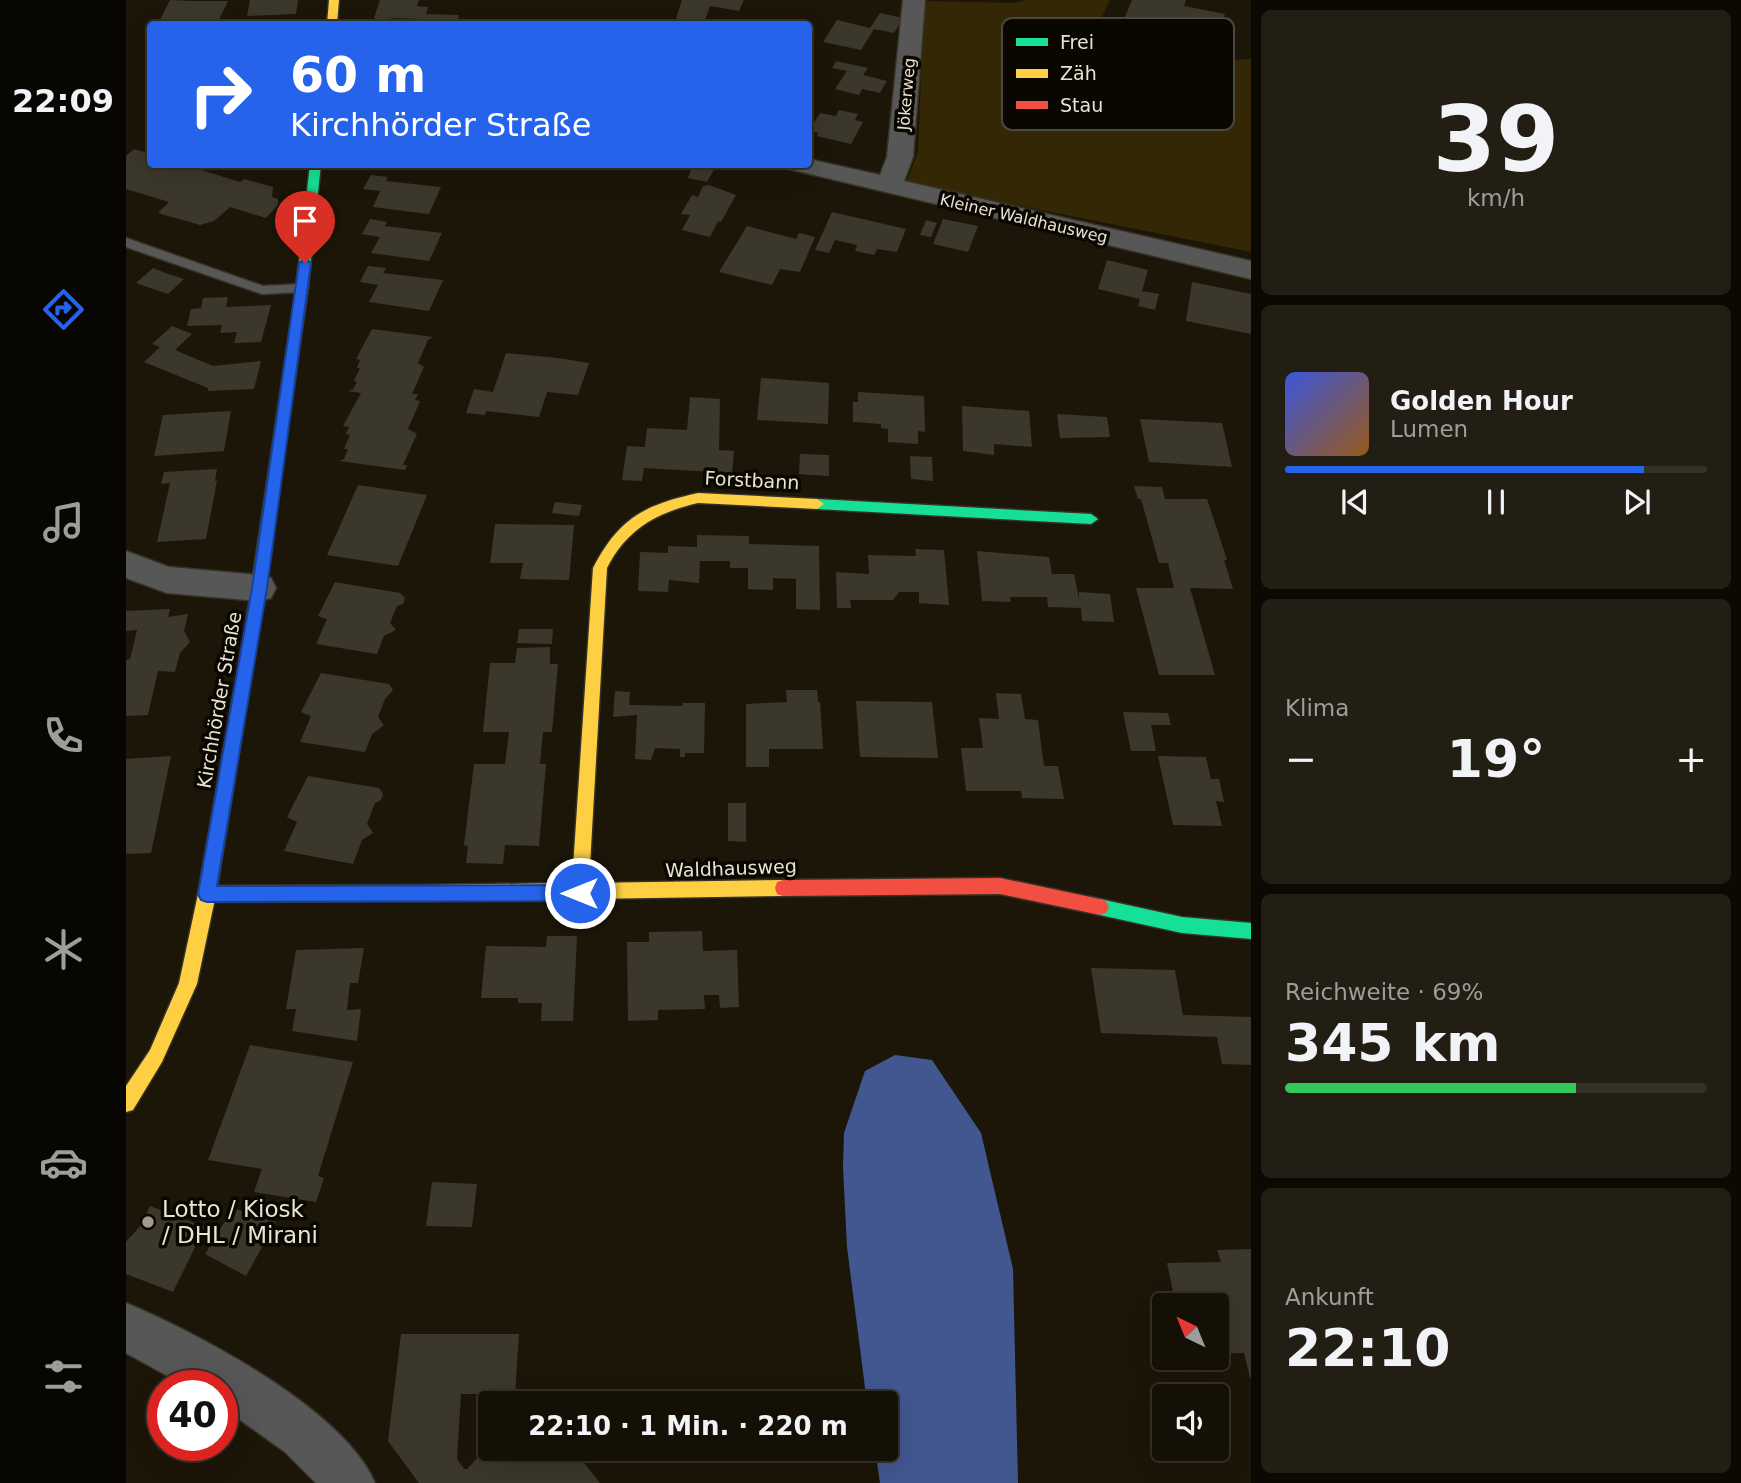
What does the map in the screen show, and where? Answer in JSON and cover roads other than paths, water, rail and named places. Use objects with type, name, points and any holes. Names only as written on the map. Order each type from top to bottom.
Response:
[{"type":"street","points":[[332,21],[334,0]]},
{"type":"street","name":"Jökerweg","points":[[889,187],[900,157],[914,0]]},
{"type":"street","name":"Kirchhörder Straße","points":[[126,1103],[156,1056],[188,984],[207,894],[259,588],[302,288],[316,168]]},
{"type":"street","name":"Kleiner Waldhausweg","points":[[812,168],[1251,270]]},
{"type":"street","name":"Forstbann","points":[[580,893],[600,568],[606,550],[618,534],[638,516],[664,504],[698,498],[1091,519]]},
{"type":"street","points":[[126,564],[167,580],[259,588]]},
{"type":"street","name":"Waldhausweg","points":[[207,894],[580,893],[886,885],[1000,886],[1182,925],[1251,931]]},
{"type":"street","points":[[126,1327],[234,1387],[282,1419],[337,1466],[349,1483]]},
{"type":"lane","points":[[126,242],[262,290],[302,288]]},
{"type":"water","points":[[895,1055],[932,1060],[981,1133],[1013,1269],[1018,1483],[880,1483],[877,1461],[898,1461],[898,1391],[865,1391],[847,1247],[843,1167],[844,1133],[865,1071]]},
{"type":"place","name":"Lotto / Kiosk / DHL / Mirani","points":[[148,1222]]}]
